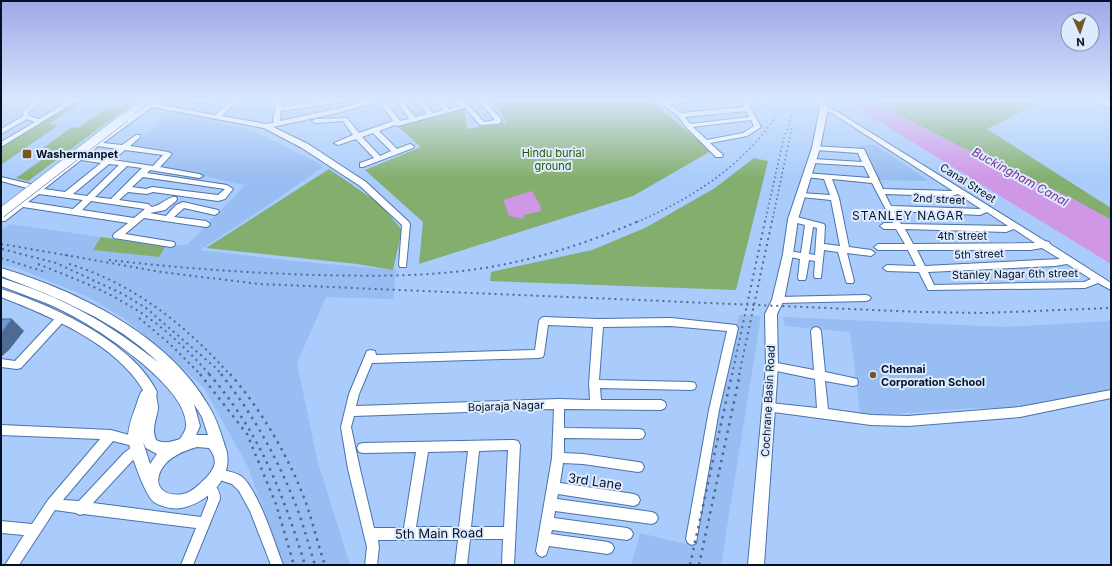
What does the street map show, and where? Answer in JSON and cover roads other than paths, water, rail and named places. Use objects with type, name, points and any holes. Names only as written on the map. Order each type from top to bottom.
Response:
[{"type":"main road","points":[[1,206],[108,126]]},
{"type":"main road","points":[[2,216],[110,126]]},
{"type":"main road","name":"Cochrane Basin Road","points":[[756,565],[770,408],[772,366],[771,314],[778,300],[788,254],[793,219],[813,161],[819,126]]},
{"type":"main road","points":[[1,272],[58,293],[90,308],[113,322],[150,349],[167,372],[184,397],[191,411],[192,431],[190,436],[157,464],[152,476],[151,484]]},
{"type":"main road","points":[[1,290],[56,303],[86,318],[167,372],[185,382],[201,404],[211,423],[222,460],[218,474],[208,487],[190,498],[172,502],[157,497],[153,491],[137,446],[136,426],[146,395],[151,392]]},
{"type":"main road","points":[[1,290],[61,318],[103,343],[133,367],[144,379],[151,392],[149,394],[152,408],[148,428],[148,440],[153,446],[156,448],[166,449],[193,441],[206,441],[215,445],[219,450]]},
{"type":"street","points":[[1,132],[10,126]]},
{"type":"street","points":[[1,145],[31,126]]},
{"type":"street","points":[[2,216],[22,204],[119,126]]},
{"type":"street","points":[[267,126],[305,146],[363,184],[406,224],[403,265]]},
{"type":"street","points":[[350,126],[356,136],[379,159]]},
{"type":"street","points":[[338,143],[386,126]]},
{"type":"street","points":[[688,126],[719,155]]},
{"type":"street","points":[[702,140],[758,126]]},
{"type":"street","name":"Canal Street","points":[[857,126],[1046,244],[1111,287]]},
{"type":"street","points":[[374,130],[396,152]]},
{"type":"street","points":[[67,195],[106,161],[138,136]]},
{"type":"street","points":[[97,144],[168,154],[167,157],[141,174],[113,202]]},
{"type":"street","points":[[363,165],[410,146]]},
{"type":"street","points":[[816,148],[861,151],[888,208],[911,247],[921,269]]},
{"type":"street","points":[[80,158],[199,176]]},
{"type":"street","points":[[813,161],[867,164]]},
{"type":"street","points":[[75,212],[125,164]]},
{"type":"street","points":[[126,188],[146,192],[152,189],[162,190],[218,198],[222,197],[229,189],[228,187],[141,174]]},
{"type":"street","points":[[808,175],[875,181]]},
{"type":"street","points":[[827,177],[835,198],[850,281]]},
{"type":"street","points":[[1,179],[39,190],[113,202],[168,218],[206,224]]},
{"type":"street","points":[[880,191],[945,194],[952,194],[959,191]]},
{"type":"street","points":[[801,194],[835,198]]},
{"type":"street","points":[[171,244],[117,236],[147,211],[162,208],[173,199]]},
{"type":"street","points":[[22,204],[136,221]]},
{"type":"street","points":[[168,218],[183,205],[215,212]]},
{"type":"street","name":"2nd street","points":[[888,208],[980,212],[988,209]]},
{"type":"street","points":[[793,219],[821,226],[818,276]]},
{"type":"street","points":[[802,278],[809,223]]},
{"type":"street","points":[[884,226],[1006,229],[1015,226]]},
{"type":"street","name":"4th street","points":[[820,246],[844,250],[874,250],[911,247],[1030,247],[1046,244]]},
{"type":"street","points":[[788,254],[819,259]]},
{"type":"street","name":"5th street","points":[[887,268],[921,269],[1055,263],[1070,260]]},
{"type":"street","name":"Stanley Nagar 6th street","points":[[921,269],[931,288],[1085,285],[1099,279]]},
{"type":"street","points":[[778,300],[866,298]]},
{"type":"street","points":[[1,363],[17,365],[61,318]]},
{"type":"street","points":[[371,565],[374,551],[354,469],[346,427],[354,394],[370,356],[538,354],[544,321],[598,324],[671,322],[733,328],[714,410],[692,539]]},
{"type":"street","points":[[596,406],[594,384],[598,324]]},
{"type":"street","points":[[816,331],[823,413]]},
{"type":"street","points":[[772,366],[853,382]]},
{"type":"street","points":[[594,384],[691,386]]},
{"type":"street","points":[[770,408],[823,413],[871,420],[908,421],[1020,412],[1111,394]]},
{"type":"street","points":[[559,404],[558,458],[543,545],[608,548]]},
{"type":"street","name":"Bojaraja Nagar","points":[[350,411],[559,404],[596,406],[661,405]]},
{"type":"street","points":[[1,430],[111,435],[137,446],[80,509]]},
{"type":"street","points":[[559,433],[639,434]]},
{"type":"street","points":[[11,565],[52,504],[111,435]]},
{"type":"street","points":[[461,565],[474,445]]},
{"type":"street","points":[[363,448],[514,445],[508,565]]},
{"type":"street","points":[[409,534],[423,446]]},
{"type":"street","points":[[558,458],[583,459],[638,467]]},
{"type":"street","points":[[218,474],[235,479],[243,486],[257,514],[277,565]]},
{"type":"street","points":[[187,565],[215,496],[213,491],[208,487]]},
{"type":"street","name":"3rd Lane","points":[[553,488],[634,500]]},
{"type":"street","points":[[52,504],[80,509],[203,523]]},
{"type":"street","points":[[549,504],[652,518]]},
{"type":"street","points":[[547,523],[627,534]]},
{"type":"street","points":[[1,527],[34,530]]},
{"type":"street","name":"5th Main Road","points":[[370,534],[465,532],[509,533]]},
{"type":"water","name":"Buckingham Canal","points":[[887,126],[922,126],[961,147],[1073,199],[1111,220],[1111,264]]},
{"type":"water","points":[[532,191],[540,205],[541,211],[524,215],[523,219],[509,216],[503,200]]},
{"type":"railway","points":[[637,222],[660,212],[702,188],[740,158],[768,126]]},
{"type":"railway","points":[[765,222],[783,141],[788,126]]},
{"type":"railway","points":[[772,222],[792,127]]},
{"type":"railway","points":[[109,260],[187,268],[291,274],[377,276],[417,275],[457,272],[498,266],[540,256],[600,237],[639,221]]},
{"type":"railway","points":[[747,305],[765,221]]},
{"type":"railway","points":[[754,305],[772,221]]},
{"type":"railway","points":[[1,244],[71,256]]},
{"type":"railway","points":[[2,249],[56,263],[123,294],[146,308],[222,375]]},
{"type":"railway","points":[[65,255],[161,272],[259,284],[747,305]]},
{"type":"railway","points":[[1,258],[45,272]]},
{"type":"railway","points":[[38,264],[100,290],[135,309],[175,339],[210,375]]},
{"type":"railway","points":[[69,264],[93,272],[115,282],[157,308],[196,340],[230,375]]},
{"type":"railway","points":[[732,375],[747,305]]},
{"type":"railway","points":[[747,305],[754,305]]},
{"type":"railway","points":[[739,375],[754,305]]},
{"type":"railway","points":[[754,305],[983,313],[1111,308]]},
{"type":"railway","points":[[139,318],[170,344],[200,374]]},
{"type":"railway","points":[[200,374],[247,434],[276,504],[294,565]]},
{"type":"railway","points":[[209,374],[227,396],[256,440],[268,464],[288,513],[305,565]]},
{"type":"railway","points":[[221,374],[243,403],[262,433],[286,481],[302,523],[315,565]]},
{"type":"railway","points":[[230,374],[253,403],[274,435],[292,469],[306,503],[325,565]]},
{"type":"railway","points":[[690,565],[732,374]]},
{"type":"railway","points":[[699,565],[740,374]]},
{"type":"place","name":"Washermanpet","points":[[27,154]]},
{"type":"place","name":"Chennai Corporation School","points":[[873,375]]},
{"type":"district","name":"STANLEY NAGAR","points":[[908,216]]},
{"type":"park label","name":"Hindu burial ground","points":[[553,159]]}]
